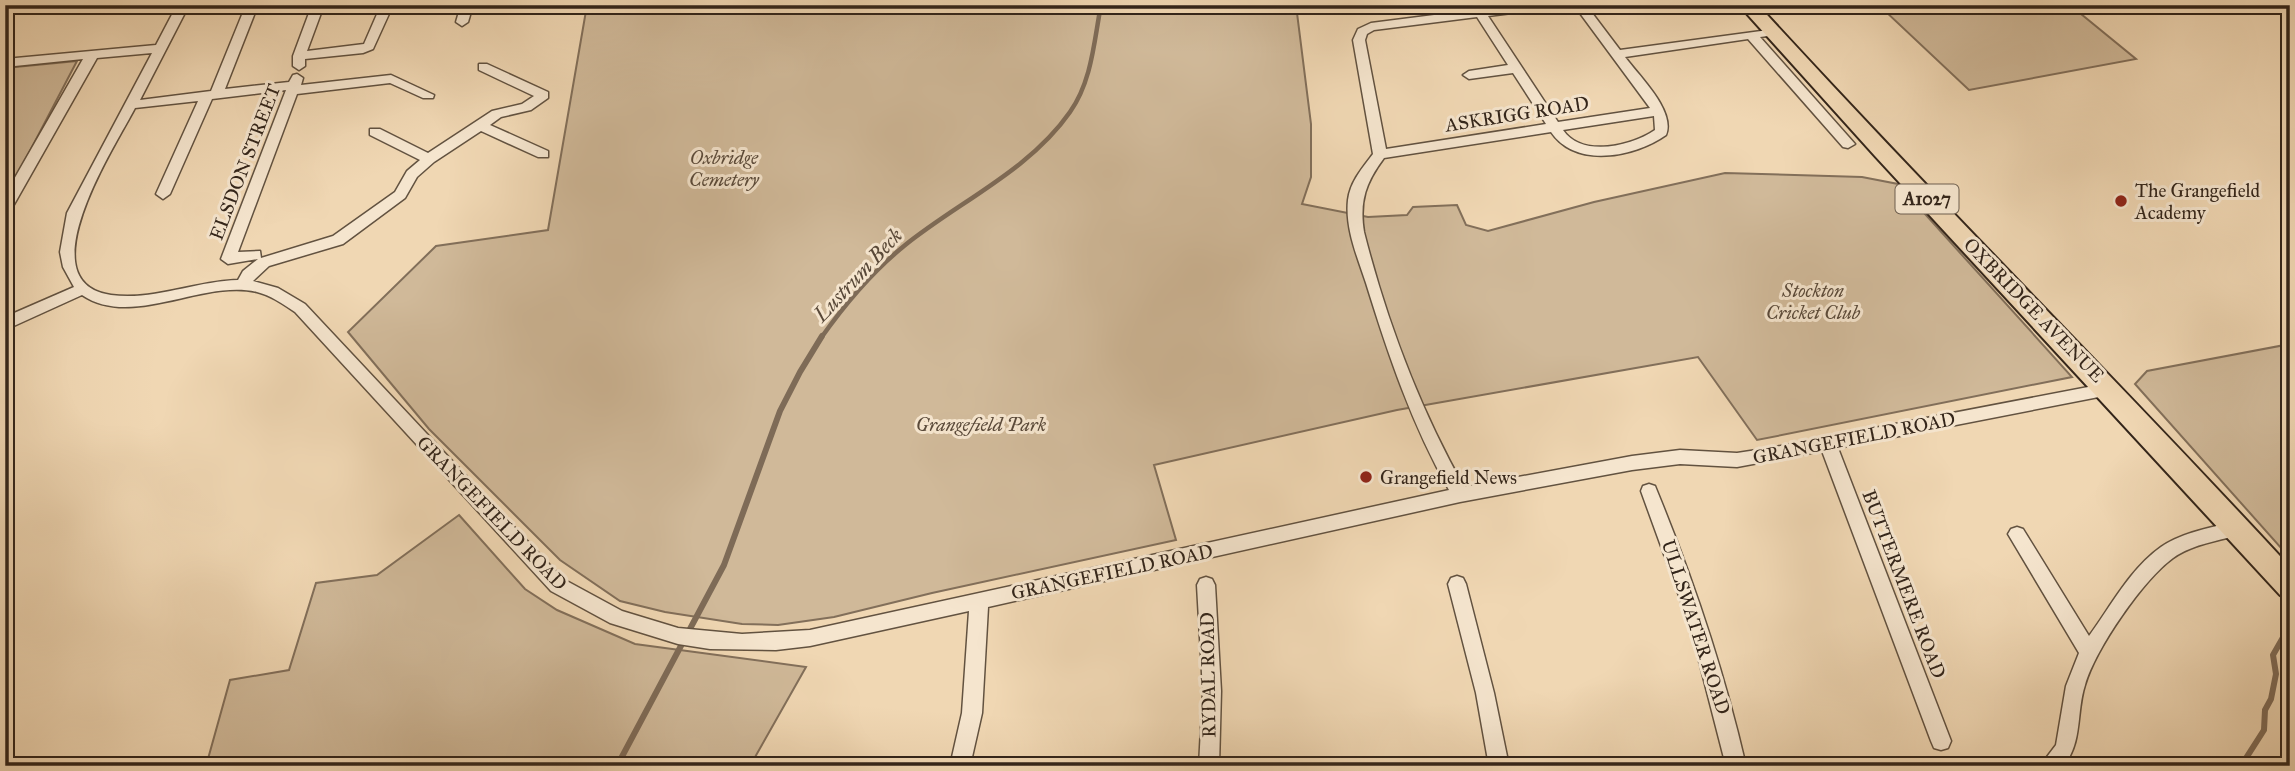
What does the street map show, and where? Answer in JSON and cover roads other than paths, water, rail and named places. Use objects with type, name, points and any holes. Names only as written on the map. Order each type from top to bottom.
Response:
[{"type":"main road","name":"OXBRIDGE AVENUE","points":[[1748,5],[1761,33],[1901,172],[2109,389],[2290,586]]},
{"type":"street","points":[[183,5],[74,213],[68,231],[66,248],[72,271],[82,289],[97,298],[126,300],[243,285],[248,275],[264,262],[338,240],[400,195],[412,174],[429,159],[497,114],[526,107],[543,95],[483,67]]},
{"type":"street","points":[[163,194],[252,5]]},
{"type":"street","name":"ELSDON STREET","points":[[255,255],[226,265],[296,81],[299,57],[318,5]]},
{"type":"street","points":[[299,57],[363,49],[373,43],[387,5]]},
{"type":"street","points":[[462,22],[467,5]]},
{"type":"street","points":[[1460,495],[1393,349],[1355,224],[1355,198],[1366,172],[1380,154],[1359,40],[1362,32],[1371,27],[1543,5]]},
{"type":"street","points":[[1480,13],[1562,138],[1576,146],[1598,151],[1621,151],[1641,147],[1661,132],[1663,122],[1660,111],[1580,5]]},
{"type":"street","points":[[1619,54],[1761,33],[1849,144]]},
{"type":"street","points":[[5,63],[160,48]]},
{"type":"street","points":[[5,208],[92,55]]},
{"type":"street","points":[[1469,75],[1517,68]]},
{"type":"street","points":[[129,105],[296,81],[361,87],[391,79],[428,95]]},
{"type":"street","name":"ASKRIGG ROAD","points":[[1380,154],[1660,111]]},
{"type":"street","points":[[479,125],[543,154]]},
{"type":"street","points":[[374,132],[429,159]]},
{"type":"street","name":"GRANGEFIELD ROAD","points":[[243,285],[273,291],[300,308],[557,585],[586,605],[621,621],[721,643],[766,644],[810,638],[1460,495],[1632,463],[1680,457],[1737,460],[2109,389]]},
{"type":"street","points":[[5,324],[82,289]]},
{"type":"street","name":"BUTTERMERE ROAD","points":[[1828,442],[1941,741]]},
{"type":"street","name":"ULLSWATER ROAD","points":[[1649,491],[1676,557],[1711,661],[1736,766]]},
{"type":"street","points":[[2050,766],[2065,749],[2075,686],[2090,652],[2140,578],[2168,552],[2196,539],[2238,528]]},
{"type":"street","points":[[2017,534],[2090,652]]},
{"type":"street","points":[[1457,584],[1485,693],[1499,766]]},
{"type":"street","name":"RYDAL ROAD","points":[[1206,585],[1212,691],[1209,766]]},
{"type":"street","points":[[960,766],[972,713],[979,601]]},
{"type":"waterway","name":"Lustrum Beck","points":[[821,338],[860,289],[892,256],[1014,169],[1053,133],[1070,112],[1088,74],[1101,5]]},
{"type":"waterway","name":"Lustrum Beck","points":[[617,766],[724,565],[780,411],[822,336]]},
{"type":"waterway","points":[[2241,766],[2264,730],[2265,710],[2271,699],[2276,674],[2273,655],[2285,634]]},
{"type":"place","name":"The Grangefield Academy","points":[[2121,201]]},
{"type":"place","name":"Grangefield News","points":[[1366,477]]},
{"type":"park label","name":"Oxbridge Cemetery","points":[[724,168]]},
{"type":"park label","name":"Stockton Cricket Club","points":[[1813,301]]},
{"type":"park label","name":"Grangefield Park","points":[[981,424]]}]
